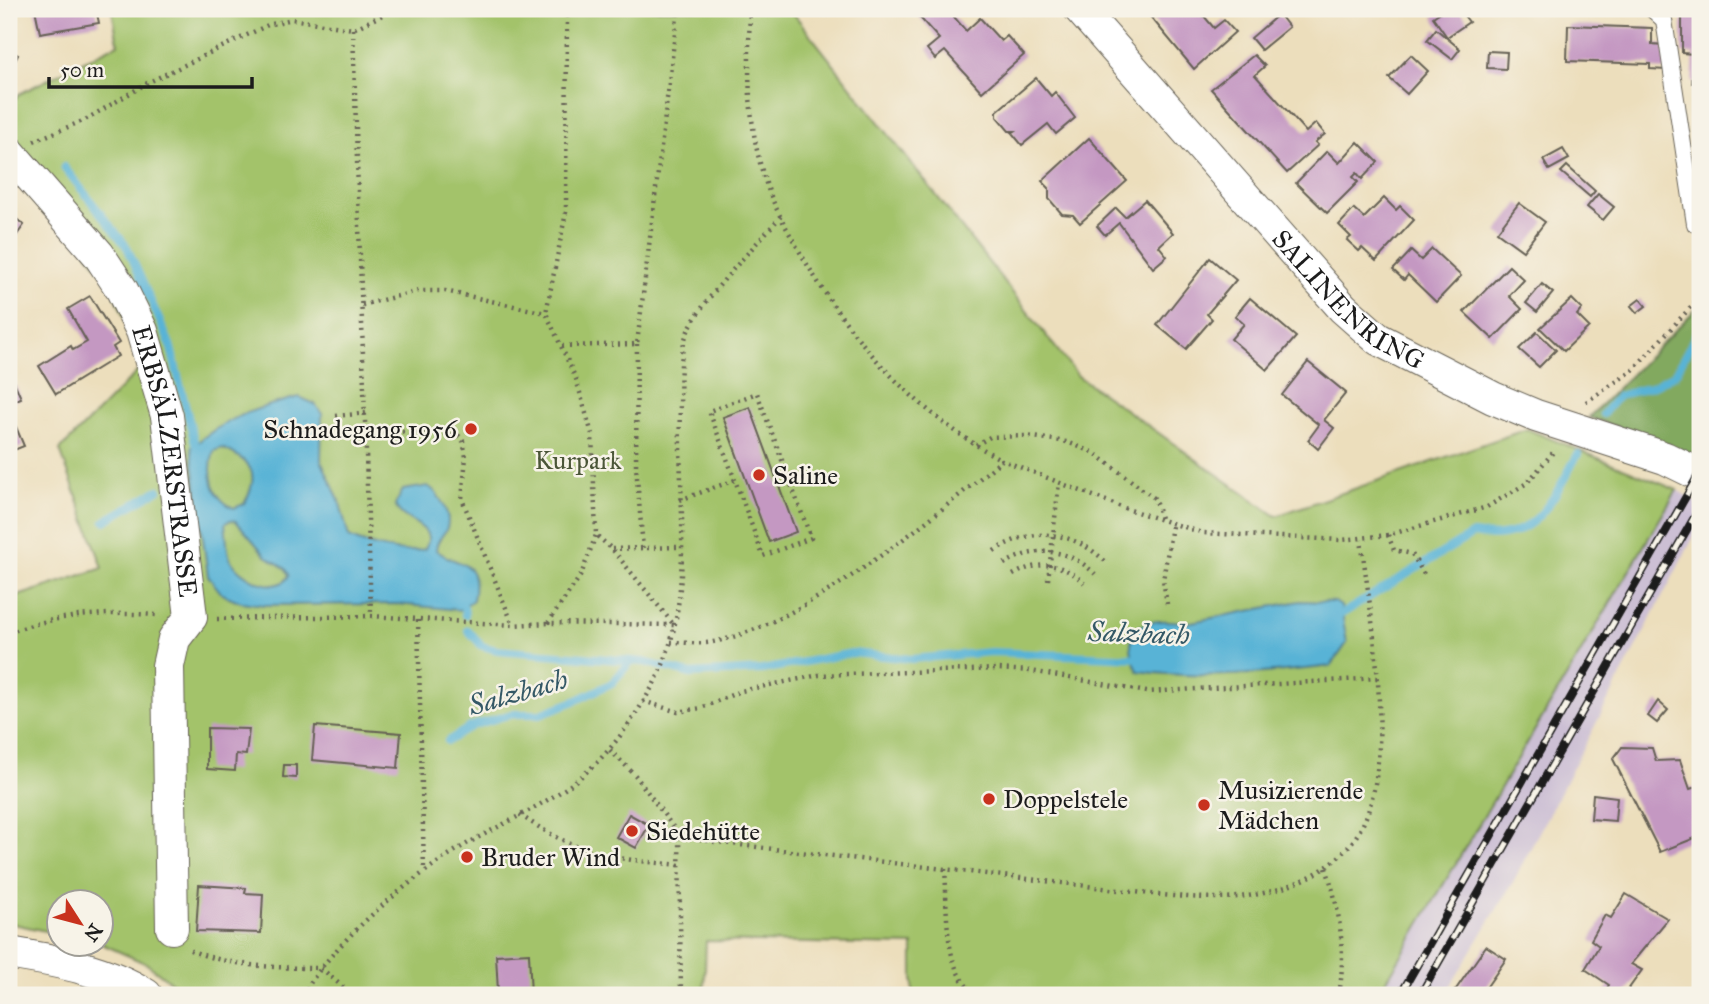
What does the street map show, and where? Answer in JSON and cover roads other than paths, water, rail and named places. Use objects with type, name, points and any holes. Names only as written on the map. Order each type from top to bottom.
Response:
[{"type":"street","name":"SALINENRING","points":[[1080,9],[1343,308],[1378,339],[1493,398],[1665,458],[1700,475]]},
{"type":"street","name":"ERBSÄLZERSTRASSE","points":[[12,155],[99,255],[122,290],[142,331],[167,416],[191,617],[174,639],[168,666],[172,928]]},
{"type":"street","points":[[9,953],[80,967],[108,976],[146,995]]},
{"type":"lane","points":[[1652,9],[1664,20],[1695,224]]},
{"type":"water","points":[[299,397],[315,404],[322,414],[321,460],[339,500],[349,537],[387,549],[425,549],[428,541],[424,529],[395,505],[403,490],[428,486],[444,505],[448,518],[446,530],[438,541],[436,550],[471,570],[475,586],[473,600],[459,610],[397,604],[264,605],[241,602],[222,594],[208,576],[191,448],[228,422],[255,410]],"holes":[[[222,448],[240,458],[251,470],[252,484],[249,494],[244,504],[234,508],[216,492],[211,476],[214,451]],[[230,520],[236,521],[266,556],[286,569],[289,575],[284,582],[276,585],[258,582],[234,565],[229,554],[225,524]]]},
{"type":"water","points":[[1300,601],[1335,602],[1341,606],[1347,643],[1331,666],[1234,675],[1138,671],[1131,643],[1133,634],[1147,623],[1186,623]]},
{"type":"waterway","points":[[64,167],[127,247],[170,344],[195,444]]},
{"type":"waterway","name":"Salzbach","points":[[1603,414],[1618,396],[1653,386],[1675,374],[1700,327]]},
{"type":"waterway","name":"Salzbach","points":[[1335,618],[1473,534],[1495,536],[1512,533],[1527,526],[1550,502],[1578,454]]},
{"type":"waterway","points":[[105,521],[158,490]]},
{"type":"waterway","name":"Salzbach","points":[[464,607],[465,615]]},
{"type":"waterway","name":"Salzbach","points":[[468,630],[482,646],[497,650],[644,662],[690,674],[762,670],[852,653],[912,659],[991,652],[1139,658]]},
{"type":"waterway","name":"Salzbach","points":[[448,741],[472,726],[511,714],[540,714],[575,701],[612,683],[631,661]]},
{"type":"railway","points":[[1400,995],[1700,472]]},
{"type":"railway","points":[[1420,995],[1700,507]]},
{"type":"place","name":"Schnadegang 1956","points":[[471,429]]},
{"type":"place","name":"Saline","points":[[759,475]]},
{"type":"place","name":"Doppelstele","points":[[989,799]]},
{"type":"place","name":"Musizierende Mädchen","points":[[1204,805]]},
{"type":"place","name":"Siedehütte","points":[[632,831]]},
{"type":"place","name":"Bruder Wind","points":[[467,857]]},
{"type":"park label","name":"Kurpark","points":[[578,460]]}]
